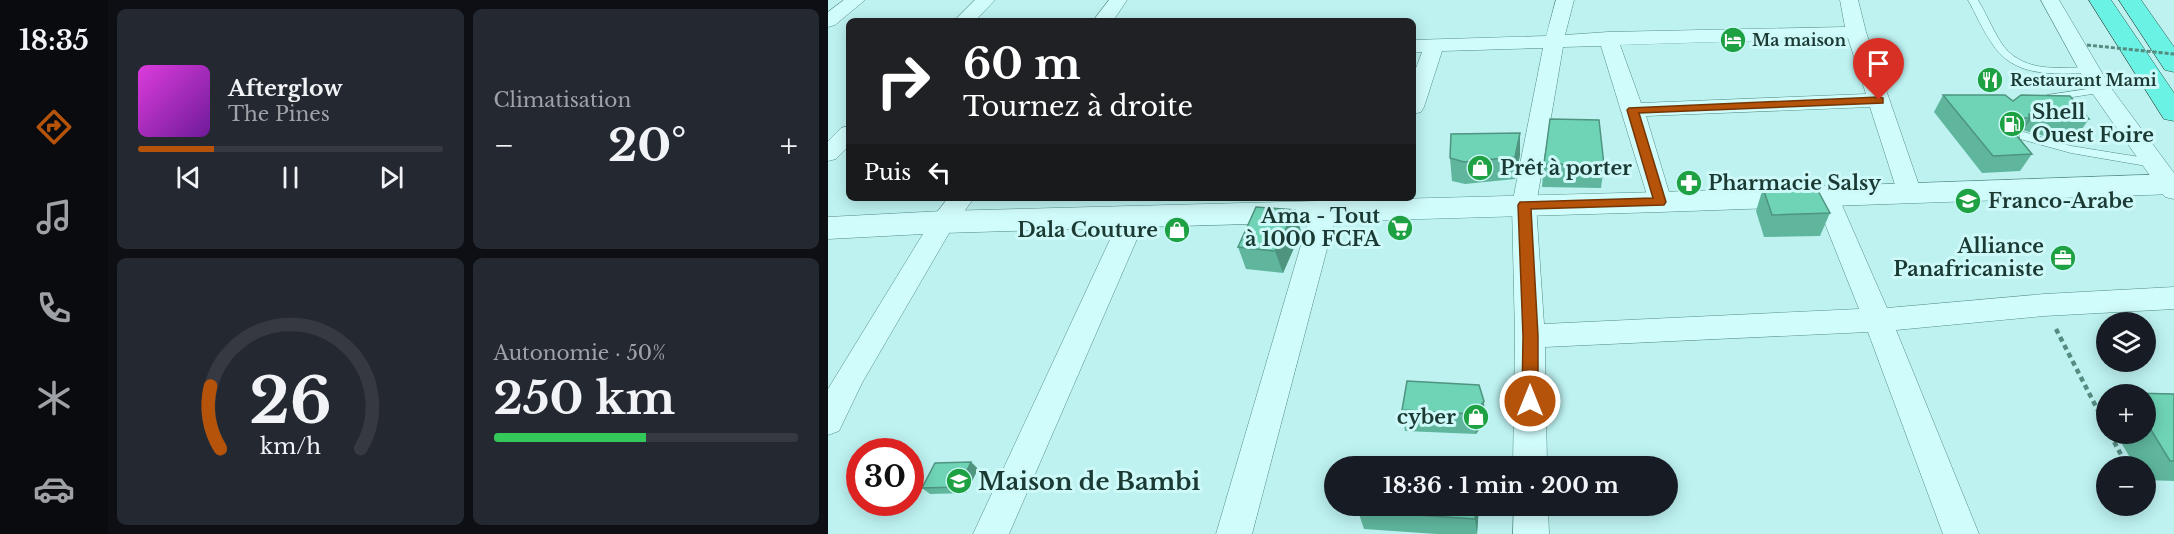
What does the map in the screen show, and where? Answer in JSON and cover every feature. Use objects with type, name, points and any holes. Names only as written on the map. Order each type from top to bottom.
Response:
[{"type":"highway","points":[[2100,0],[2174,113]]},
{"type":"highway","points":[[2130,0],[2174,65]]},
{"type":"street","points":[[828,21],[856,0]]},
{"type":"street","points":[[967,18],[986,0]]},
{"type":"street","points":[[1105,18],[1118,0]]},
{"type":"street","points":[[1530,456],[1530,336],[1524,205],[1554,41],[1565,0]]},
{"type":"street","points":[[1849,0],[1856,32],[1910,194]]},
{"type":"street","points":[[2050,0],[2089,70],[2167,180]]},
{"type":"street","points":[[1416,46],[1608,38],[1856,32]]},
{"type":"street","points":[[1608,38],[1633,110],[1660,202]]},
{"type":"street","points":[[1416,98],[1434,45]]},
{"type":"street","points":[[1633,110],[1879,100]]},
{"type":"street","points":[[828,154],[846,136]]},
{"type":"street","points":[[830,231],[943,222],[1324,211],[1376,204],[1524,205],[1660,202],[1910,194],[2167,180]]},
{"type":"street","points":[[1826,196],[1878,320],[1960,534]]},
{"type":"street","points":[[828,421],[839,376],[960,201]]},
{"type":"street","points":[[1234,534],[1324,211]]},
{"type":"street","points":[[990,534],[1134,216]]},
{"type":"street","points":[[1530,336],[1878,320],[2044,305],[2174,298]]},
{"type":"street","points":[[1530,516],[1531,534]]},
{"type":"lane","points":[[1973,0],[2003,53],[2016,63],[2039,69],[2089,70]]},
{"type":"lane","points":[[2031,101],[2102,90]]},
{"type":"lane","points":[[2024,136],[2090,153],[2167,180]]},
{"type":"path","points":[[2087,45],[2174,54]]},
{"type":"path","points":[[2044,305],[2096,406]]},
{"type":"building","points":[[1943,95],[2005,95],[2013,101],[2021,95],[2070,96],[2089,119],[2056,118],[2035,113],[2029,114],[2029,118],[2002,118],[2032,154],[1993,156]]},
{"type":"building","points":[[1550,119],[1599,120],[1604,165],[1544,164]]},
{"type":"building","points":[[1520,133],[1515,157],[1464,162],[1450,158],[1451,134]]},
{"type":"building","points":[[1816,187],[1830,213],[1772,215],[1763,188]]},
{"type":"building","points":[[1256,207],[1295,210],[1275,251],[1238,247]]},
{"type":"building","points":[[1407,381],[1479,385],[1484,401],[1475,414],[1402,410]]},
{"type":"building","points":[[2156,394],[2174,394],[2174,461],[2170,461],[2156,438]]},
{"type":"building","points":[[971,462],[959,487],[924,488],[935,463]]},
{"type":"building","points":[[1431,516],[1475,516],[1475,519]]},
{"type":"place","name":"Ma maison","points":[[1733,40]]},
{"type":"place","name":"Restaurant Mami","points":[[1990,80]]},
{"type":"place","name":"Shell Ouest Foire","points":[[2012,124]]},
{"type":"place","name":"Prêt à porter","points":[[1480,168]]},
{"type":"place","name":"Pharmacie Salsy","points":[[1689,183]]},
{"type":"place","name":"Franco-Arabe","points":[[1968,201]]},
{"type":"place","name":"Ama - Tout à 1000 FCFA","points":[[1400,228]]},
{"type":"place","name":"Dala Couture","points":[[1177,230]]},
{"type":"place","name":"Alliance Panafricaniste","points":[[2063,258]]},
{"type":"place","name":"cyber","points":[[1476,417]]},
{"type":"place","name":"Maison de Bambi","points":[[959,481]]},
{"type":"route","points":[[1530,401],[1530,336],[1524,205],[1660,202],[1633,110],[1879,100]]}]
